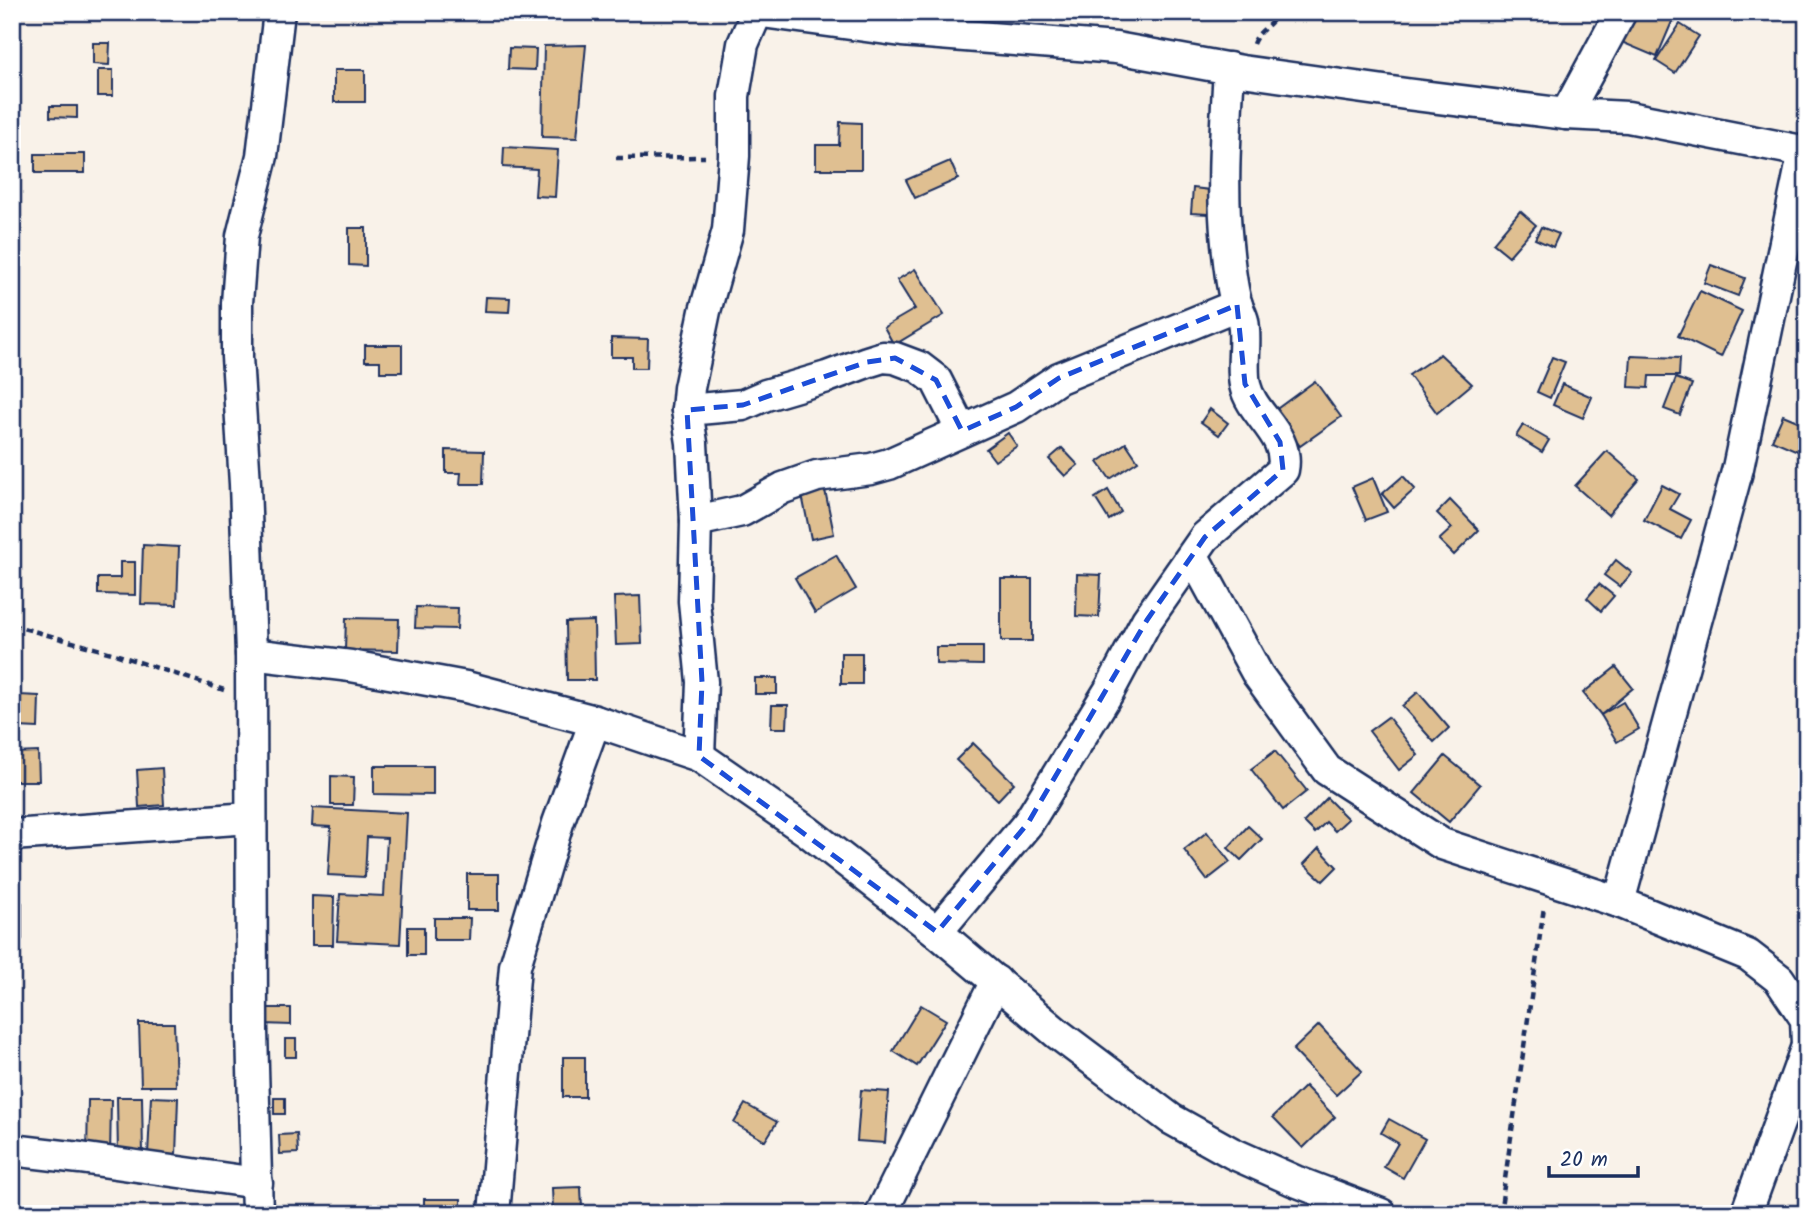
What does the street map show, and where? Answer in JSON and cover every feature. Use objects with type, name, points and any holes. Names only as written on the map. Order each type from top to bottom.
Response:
[{"type":"street","points":[[257,1214],[252,1031],[251,654],[237,357],[237,303],[243,236],[262,156],[279,12]]},
{"type":"street","points":[[699,756],[702,682],[694,601],[696,521],[692,443],[687,410],[705,311],[728,230],[734,156],[734,96],[743,44],[760,12],[902,31],[998,26],[1236,69],[1406,94],[1566,114],[1628,117],[1805,151],[1738,468],[1619,902]]},
{"type":"street","points":[[1566,114],[1621,12]]},
{"type":"street","points":[[937,932],[1028,823],[1109,691],[1147,620],[1205,537],[1283,470],[1285,462],[1280,442],[1250,399],[1245,384],[1243,321],[1237,305],[1226,242],[1223,193],[1236,69]]},
{"type":"street","points":[[696,521],[742,511],[783,488],[817,475],[871,469],[889,464],[1016,407],[1059,378],[1237,305]]},
{"type":"street","points":[[687,410],[743,405],[883,357],[895,358],[919,367],[936,380],[962,431]]},
{"type":"street","points":[[1193,556],[1258,674],[1327,769],[1442,844],[1619,902],[1748,955],[1779,979],[1806,1018],[1807,1046],[1746,1214]]},
{"type":"street","points":[[251,654],[351,666],[466,687],[595,721],[699,756],[807,831],[937,932],[1058,1034],[1171,1119],[1232,1153],[1381,1214]]},
{"type":"street","points":[[494,1214],[515,966],[558,823],[595,721]]},
{"type":"street","points":[[12,835],[250,818]]},
{"type":"street","points":[[881,1214],[996,981]]},
{"type":"street","points":[[12,1150],[257,1183]]},
{"type":"path","points":[[1236,69],[1256,37],[1273,22],[1278,12]]},
{"type":"path","points":[[616,158],[734,156]]},
{"type":"path","points":[[12,625],[115,654],[251,699]]},
{"type":"path","points":[[1500,1214],[1548,878]]},
{"type":"highlighted area","points":[[1237,305],[1245,384],[1280,442],[1283,470],[1205,537],[1147,620],[1028,823],[937,932],[699,756],[702,682],[687,410],[743,405],[867,362],[895,358],[936,380],[962,431],[1016,407],[1059,378]]},
{"type":"building","points":[[109,12],[151,12],[151,16],[109,16]]},
{"type":"building","points":[[1631,12],[1663,12],[1674,17],[1657,57],[1619,41]]},
{"type":"building","points":[[1680,24],[1699,36],[1675,73],[1656,61]]},
{"type":"building","points":[[93,43],[110,43],[109,65],[93,64]]},
{"type":"building","points":[[586,45],[577,138],[542,137],[544,46]]},
{"type":"building","points":[[509,48],[536,49],[535,70],[508,69]]},
{"type":"building","points":[[98,70],[113,70],[113,96],[98,96]]},
{"type":"building","points":[[334,70],[365,70],[365,102],[334,102]]},
{"type":"building","points":[[50,106],[77,106],[77,118],[50,117]]},
{"type":"building","points":[[840,122],[861,123],[861,169],[816,169],[816,145],[839,145]]},
{"type":"building","points":[[504,147],[558,150],[555,197],[535,196],[537,169],[503,167]]},
{"type":"building","points":[[35,154],[85,154],[85,173],[35,173]]},
{"type":"building","points":[[950,161],[958,179],[915,198],[906,180]]},
{"type":"building","points":[[1193,188],[1210,190],[1208,214],[1191,213]]},
{"type":"building","points":[[1520,211],[1536,225],[1509,256],[1493,243]]},
{"type":"building","points":[[1541,227],[1559,234],[1553,247],[1535,239]]},
{"type":"building","points":[[349,228],[366,228],[366,266],[349,265]]},
{"type":"building","points":[[1711,265],[1745,278],[1738,296],[1704,283]]},
{"type":"building","points":[[915,269],[944,315],[894,345],[884,327],[915,309],[897,280]]},
{"type":"building","points":[[1700,291],[1742,311],[1721,357],[1678,336]]},
{"type":"building","points":[[486,297],[510,298],[509,312],[485,311]]},
{"type":"building","points":[[611,338],[648,339],[647,368],[632,368],[632,357],[611,357]]},
{"type":"building","points":[[365,345],[402,345],[402,372],[380,372],[380,361],[365,361]]},
{"type":"building","points":[[1440,354],[1472,384],[1437,413],[1409,375]]},
{"type":"building","points":[[1631,356],[1680,358],[1679,376],[1649,376],[1648,388],[1629,387]]},
{"type":"building","points":[[1552,357],[1565,362],[1550,398],[1537,392]]},
{"type":"building","points":[[1676,378],[1692,384],[1680,415],[1664,409]]},
{"type":"building","points":[[1315,381],[1341,417],[1300,446],[1274,411]]},
{"type":"building","points":[[1562,384],[1592,397],[1583,418],[1553,405]]},
{"type":"building","points":[[1210,409],[1228,423],[1219,435],[1201,422]]},
{"type":"building","points":[[1783,415],[1807,425],[1807,455],[1772,440]]},
{"type":"building","points":[[1523,425],[1549,440],[1542,452],[1516,436]]},
{"type":"building","points":[[1008,433],[1017,446],[995,461],[986,449]]},
{"type":"building","points":[[1126,443],[1138,461],[1110,479],[1098,462]]},
{"type":"building","points":[[1062,448],[1078,465],[1065,476],[1049,459]]},
{"type":"building","points":[[446,450],[484,451],[483,484],[460,484],[461,473],[446,473]]},
{"type":"building","points":[[1607,451],[1639,479],[1608,515],[1575,486]]},
{"type":"building","points":[[1403,476],[1415,489],[1394,508],[1382,494]]},
{"type":"building","points":[[1373,478],[1387,512],[1366,520],[1352,487]]},
{"type":"building","points":[[1662,485],[1679,494],[1670,509],[1691,520],[1681,539],[1644,520]]},
{"type":"building","points":[[825,490],[834,534],[811,539],[802,495]]},
{"type":"building","points":[[1108,490],[1121,512],[1109,520],[1095,498]]},
{"type":"building","points":[[1450,500],[1479,530],[1454,555],[1439,540],[1452,528],[1437,513]]},
{"type":"building","points":[[143,545],[179,547],[177,605],[141,604]]},
{"type":"building","points":[[836,555],[856,589],[815,613],[795,578]]},
{"type":"building","points":[[1616,560],[1632,573],[1620,587],[1604,575]]},
{"type":"building","points":[[120,562],[135,562],[135,595],[98,594],[98,578],[120,578]]},
{"type":"building","points":[[1077,574],[1101,575],[1099,617],[1076,616]]},
{"type":"building","points":[[1001,579],[1032,579],[1032,641],[1001,641]]},
{"type":"building","points":[[1599,584],[1614,596],[1601,611],[1587,598]]},
{"type":"building","points":[[640,596],[642,644],[616,645],[614,597]]},
{"type":"building","points":[[416,607],[458,608],[457,629],[415,628]]},
{"type":"building","points":[[346,618],[399,619],[398,651],[345,650]]},
{"type":"building","points":[[594,621],[595,680],[567,680],[566,622]]},
{"type":"building","points":[[936,647],[983,647],[983,665],[936,664]]},
{"type":"building","points":[[841,653],[862,653],[862,684],[841,684]]},
{"type":"building","points":[[1616,667],[1633,688],[1601,715],[1583,693]]},
{"type":"building","points":[[755,678],[777,678],[777,694],[755,694]]},
{"type":"building","points":[[1418,692],[1449,728],[1434,742],[1402,706]]},
{"type":"building","points":[[19,695],[39,696],[38,728],[18,727]]},
{"type":"building","points":[[1623,702],[1639,729],[1617,742],[1601,715]]},
{"type":"building","points":[[772,705],[788,705],[787,728],[771,728]]},
{"type":"building","points":[[1388,717],[1418,755],[1399,770],[1369,731]]},
{"type":"building","points":[[973,743],[1014,783],[998,800],[956,760]]},
{"type":"building","points":[[1275,751],[1307,791],[1283,810],[1251,769]]},
{"type":"building","points":[[38,752],[39,781],[15,781],[14,753]]},
{"type":"building","points":[[1445,756],[1480,785],[1449,822],[1414,793]]},
{"type":"building","points":[[374,766],[433,766],[433,795],[374,794]]},
{"type":"building","points":[[162,768],[164,805],[139,807],[137,770]]},
{"type":"building","points":[[331,776],[354,777],[353,805],[331,805]]},
{"type":"building","points":[[1327,798],[1348,819],[1335,831],[1326,822],[1315,833],[1304,822]]},
{"type":"building","points":[[313,808],[407,813],[400,944],[337,941],[340,894],[384,896],[387,838],[367,837],[365,877],[328,875],[331,827],[312,826]]},
{"type":"building","points":[[1248,826],[1262,839],[1241,860],[1228,848]]},
{"type":"building","points":[[1207,832],[1230,862],[1207,880],[1184,850]]},
{"type":"building","points":[[1319,848],[1337,867],[1323,881],[1304,864]]},
{"type":"building","points":[[467,874],[499,874],[499,910],[467,910]]},
{"type":"building","points":[[312,896],[334,897],[333,945],[312,945]]},
{"type":"building","points":[[12,902],[22,903],[22,939],[12,939]]},
{"type":"building","points":[[434,918],[470,918],[469,940],[434,940]]},
{"type":"building","points":[[408,927],[424,927],[424,955],[408,955]]},
{"type":"building","points":[[921,1005],[946,1020],[917,1066],[893,1051]]},
{"type":"building","points":[[263,1008],[291,1008],[291,1025],[263,1024]]},
{"type":"building","points":[[139,1023],[174,1023],[176,1086],[141,1086]]},
{"type":"building","points":[[1319,1025],[1362,1071],[1336,1095],[1293,1050]]},
{"type":"building","points":[[285,1039],[296,1039],[296,1057],[285,1057]]},
{"type":"building","points":[[12,1051],[16,1051],[14,1094],[12,1094]]},
{"type":"building","points":[[563,1057],[585,1057],[585,1097],[563,1097]]},
{"type":"building","points":[[1305,1086],[1335,1117],[1303,1148],[1273,1117]]},
{"type":"building","points":[[861,1090],[889,1092],[885,1143],[857,1141]]},
{"type":"building","points":[[117,1097],[142,1097],[143,1155],[118,1156]]},
{"type":"building","points":[[151,1097],[178,1098],[176,1155],[148,1154]]},
{"type":"building","points":[[274,1098],[285,1098],[285,1114],[274,1114]]},
{"type":"building","points":[[88,1100],[111,1100],[110,1157],[87,1156]]},
{"type":"building","points":[[745,1104],[777,1122],[765,1141],[734,1123]]},
{"type":"building","points":[[1389,1119],[1425,1139],[1403,1178],[1384,1167],[1398,1143],[1381,1133]]},
{"type":"building","points":[[297,1134],[298,1153],[280,1154],[279,1135]]},
{"type":"building","points":[[581,1187],[582,1209],[553,1210],[552,1188]]},
{"type":"building","points":[[424,1199],[461,1199],[461,1214],[424,1214]]}]
